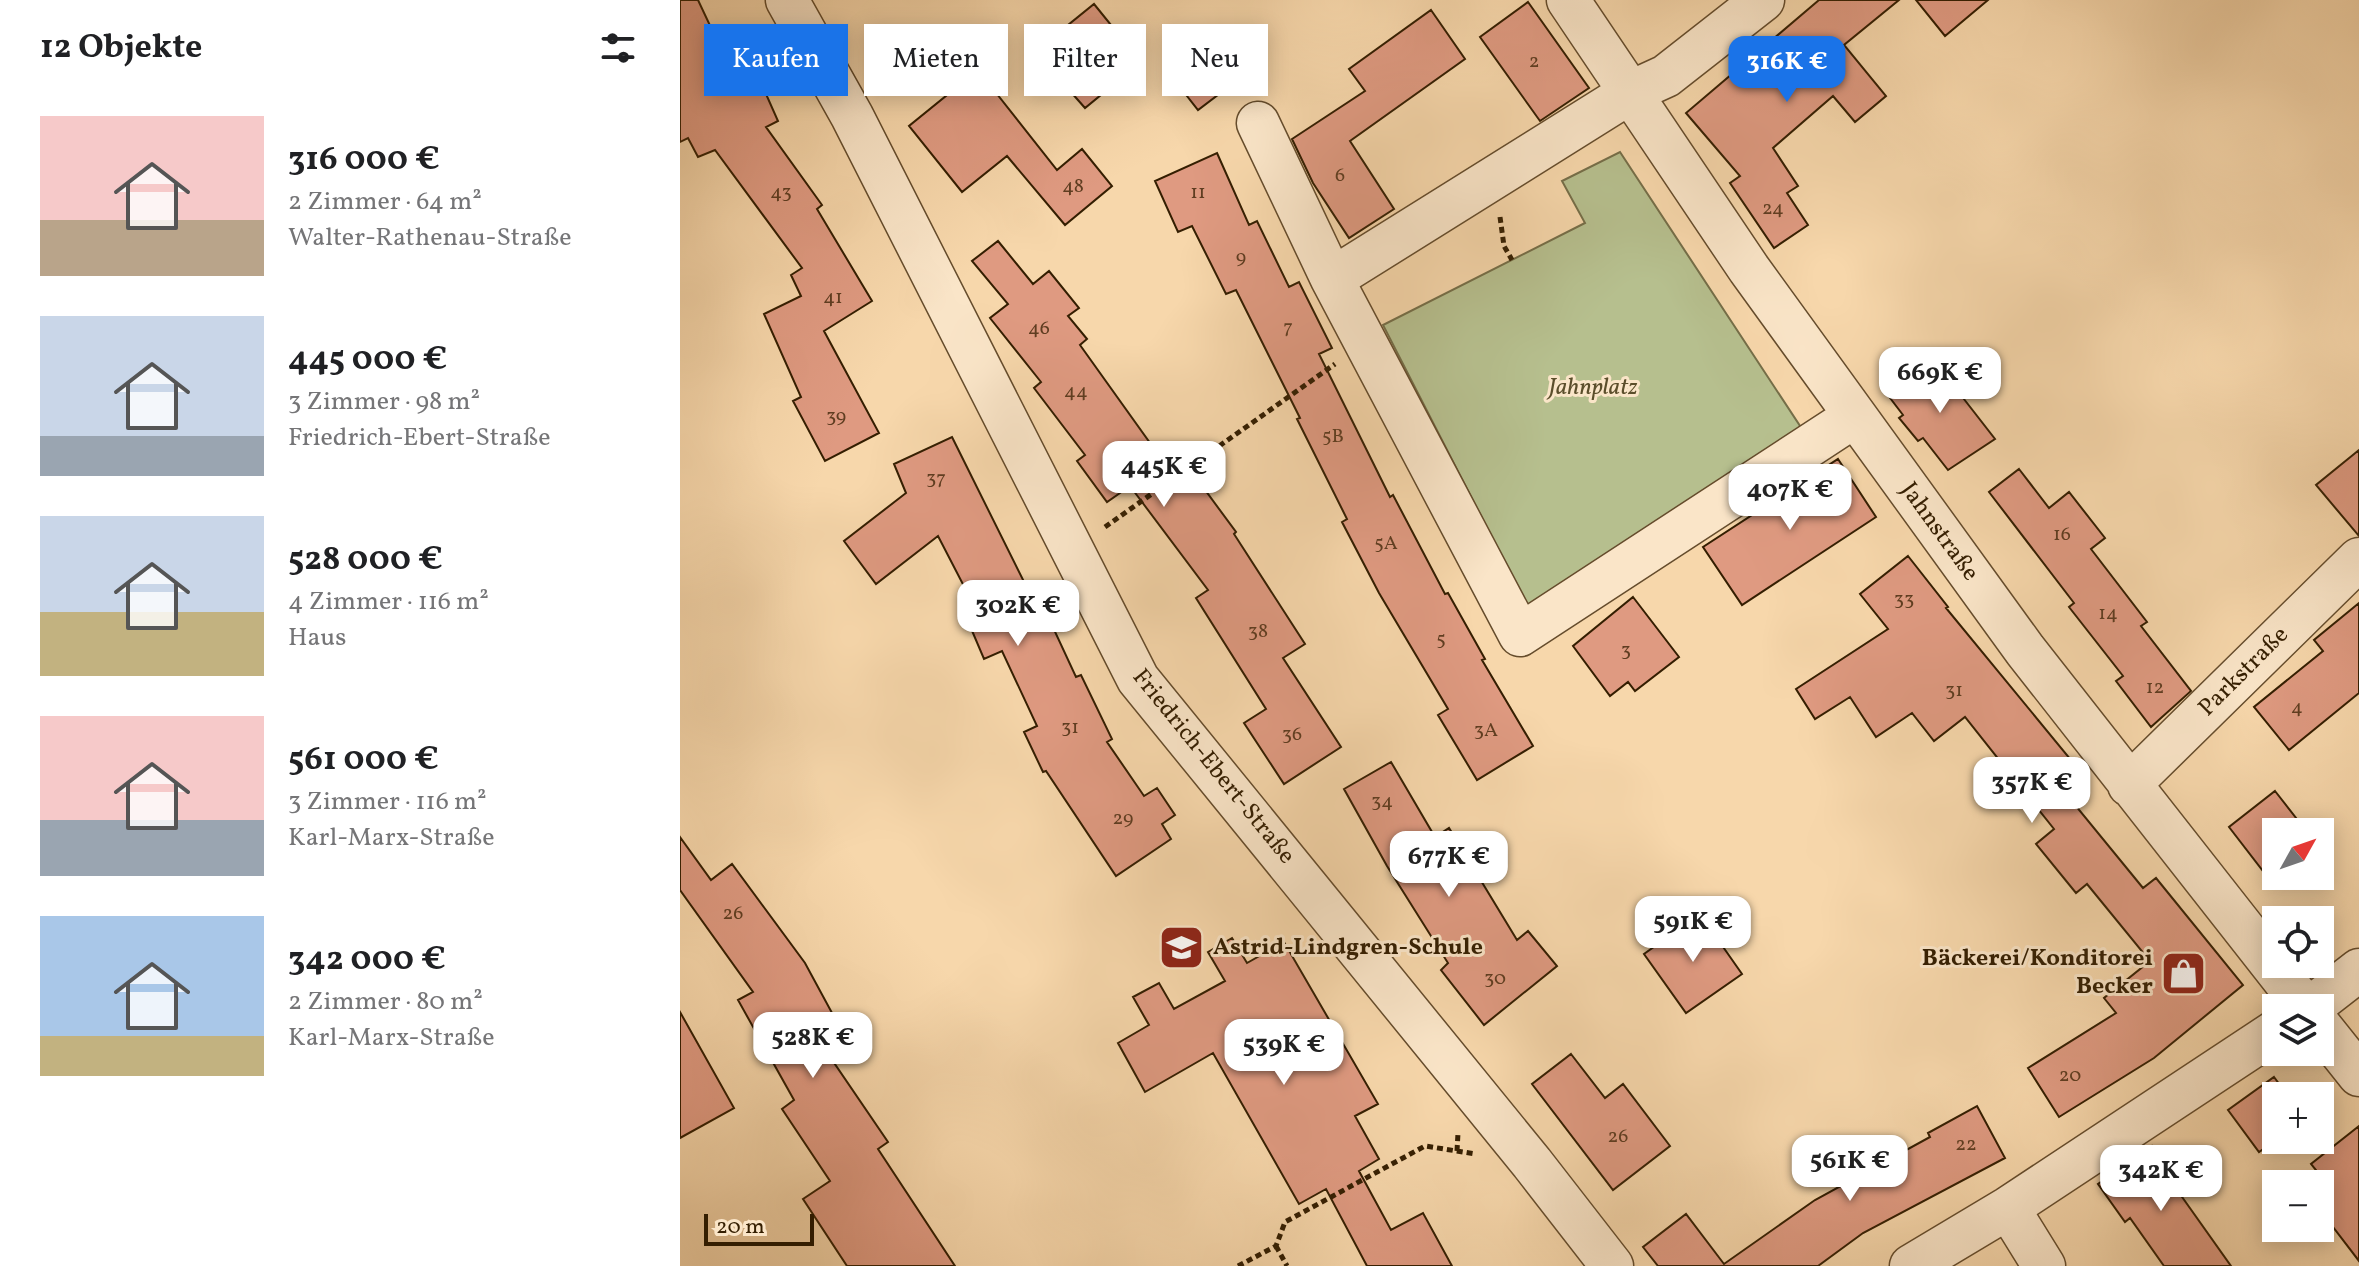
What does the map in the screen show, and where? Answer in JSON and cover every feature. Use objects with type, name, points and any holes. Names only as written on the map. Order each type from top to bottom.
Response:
[{"type":"street","name":"Friedrich-Ebert-Straße","points":[[787,0],[852,116],[1138,679],[1532,1163],[1612,1266]]},
{"type":"street","name":"Jahnstraße","points":[[1568,0],[1749,269],[2025,650],[2297,994]]},
{"type":"street","points":[[1332,279],[1631,92],[1666,76],[1763,0]]},
{"type":"street","points":[[1258,123],[1332,279],[1520,635],[1855,416]]},
{"type":"street","name":"Parkstraße","points":[[2129,785],[2359,559]]},
{"type":"street","points":[[2327,994],[2359,970]]},
{"type":"street","points":[[1911,1266],[2008,1208],[2262,1040]]},
{"type":"street","points":[[2334,1044],[2359,1075]]},
{"type":"street","points":[[2008,1208],[2044,1266]]},
{"type":"path","points":[[1498,208],[1504,246],[1512,260]]},
{"type":"path","points":[[1072,550],[1365,342]]},
{"type":"path","points":[[1238,1266],[1276,1246],[1285,1222],[1425,1146],[1532,1163]]},
{"type":"path","points":[[1276,1246],[1287,1266]]},
{"type":"green space","name":"Jahnplatz","points":[[1620,152],[1804,432],[1528,608],[1383,325],[1585,223],[1562,181]]},
{"type":"building","points":[[680,0],[698,0],[709,24],[704,24],[704,96],[767,96],[778,121],[766,127],[822,205],[817,209],[872,301],[824,331],[879,433],[825,461],[793,401],[801,397],[764,314],[801,296],[791,275],[802,268],[715,150],[698,157],[688,138],[680,142]]},
{"type":"building","points":[[1819,0],[1899,0],[1844,45],[1886,96],[1855,122],[1833,96],[1773,148],[1798,186],[1787,193],[1808,225],[1774,248],[1730,183],[1740,176],[1686,113]]},
{"type":"building","points":[[1916,0],[1988,0],[1945,36]]},
{"type":"building","points":[[1528,2],[1589,88],[1540,121],[1480,37]]},
{"type":"building","points":[[1094,4],[1110,24],[1069,24]]},
{"type":"building","points":[[1431,10],[1465,59],[1350,141],[1394,209],[1349,238],[1313,183],[1292,139],[1365,91],[1349,69]]},
{"type":"building","points":[[946,96],[999,96],[1057,170],[1082,149],[1112,186],[1065,225],[1007,156],[962,192],[909,126]]},
{"type":"building","points":[[1074,96],[1100,96],[1085,108]]},
{"type":"building","points":[[1187,96],[1216,96],[1198,110]]},
{"type":"building","points":[[1217,153],[1249,225],[1257,221],[1289,287],[1299,282],[1332,348],[1319,354],[1390,497],[1393,495],[1445,594],[1448,593],[1485,659],[1482,660],[1533,746],[1477,780],[1438,715],[1448,709],[1379,593],[1342,522],[1347,519],[1236,290],[1226,294],[1192,226],[1178,232],[1155,181]]},
{"type":"building","points":[[998,241],[1033,284],[1049,271],[1079,308],[1068,316],[1087,339],[1080,345],[1183,489],[1197,479],[1236,532],[1234,534],[1305,644],[1283,658],[1341,747],[1284,784],[1244,723],[1266,709],[1196,598],[1208,590],[1130,486],[1107,502],[1077,461],[1085,455],[1034,388],[1041,382],[990,318],[1008,304],[972,261]]},
{"type":"building","points":[[1932,358],[1995,439],[1948,470],[1923,438],[1918,441],[1899,418],[1903,415],[1887,394]]},
{"type":"building","points":[[952,437],[1032,598],[1038,595],[1076,677],[1081,675],[1112,739],[1107,742],[1144,796],[1157,788],[1175,815],[1162,824],[1171,839],[1116,876],[1046,771],[1043,772],[1024,732],[1037,726],[1002,651],[984,659],[970,626],[982,621],[938,536],[876,584],[844,541],[906,493],[894,464]]},
{"type":"building","points":[[2359,450],[2359,536],[2316,485]]},
{"type":"building","points":[[1838,459],[1876,517],[1742,605],[1703,547]]},
{"type":"building","points":[[2019,469],[2049,508],[2069,492],[2105,538],[2091,549],[2147,622],[2141,626],[2191,691],[2151,727],[2116,681],[2123,676],[2069,607],[2074,603],[1989,492]]},
{"type":"building","points":[[1908,556],[1946,608],[2071,760],[2057,770],[2063,778],[2057,783],[2143,888],[2156,878],[2243,985],[2154,1058],[2059,1117],[2028,1068],[2116,1013],[2104,998],[2150,961],[2087,884],[2076,893],[2036,844],[2054,829],[1965,717],[1934,741],[1912,713],[1876,737],[1850,697],[1815,719],[1796,689],[1888,629],[1860,594]]},
{"type":"building","points":[[1633,597],[1679,657],[1635,691],[1628,682],[1610,696],[1573,646]]},
{"type":"building","points":[[2359,603],[2359,693],[2289,750],[2254,707],[2323,651],[2314,640]]},
{"type":"building","points":[[1391,762],[1435,837],[1449,828],[1517,940],[1528,931],[1557,966],[1484,1025],[1441,970],[1448,963],[1387,866],[1344,789]]},
{"type":"building","points":[[2275,791],[2296,818],[2262,818],[2262,870],[2229,827]]},
{"type":"building","points":[[680,837],[711,880],[732,864],[805,963],[845,1037],[824,1048],[888,1142],[878,1149],[955,1266],[847,1266],[803,1199],[830,1181],[782,1109],[794,1100],[738,1000],[753,992],[680,890]]},
{"type":"building","points":[[1700,914],[1742,974],[1686,1013],[1644,954]]},
{"type":"building","points":[[1232,938],[1247,963],[1284,942],[1378,1104],[1355,1116],[1379,1159],[1359,1171],[1391,1230],[1423,1213],[1452,1266],[1367,1266],[1326,1189],[1299,1204],[1213,1053],[1145,1092],[1118,1043],[1149,1025],[1133,997],[1159,983],[1174,1009],[1225,981],[1208,952]]},
{"type":"building","points":[[680,1012],[734,1108],[680,1138]]},
{"type":"building","points":[[1571,1054],[1605,1098],[1623,1084],[1670,1146],[1613,1190],[1532,1084]]},
{"type":"building","points":[[2262,1086],[2262,1150],[2259,1152],[2228,1110]]},
{"type":"building","points":[[1977,1106],[2005,1158],[1863,1233],[1818,1266],[1658,1266],[1643,1247],[1686,1214],[1724,1264],[1815,1200],[1930,1137],[1928,1133]]},
{"type":"building","points":[[2359,1126],[2359,1261],[2334,1228],[2334,1170],[2316,1170],[2311,1164],[2324,1154],[2334,1154],[2334,1146]]},
{"type":"building","points":[[2152,1146],[2179,1184],[2175,1187],[2231,1266],[2164,1266],[2130,1218],[2125,1222],[2098,1184]]},
{"type":"place","name":"Astrid-Lindgren-Schule","points":[[1182,948]]},
{"type":"place","name":"Bäckerei/Konditorei Becker","points":[[2184,973]]}]
